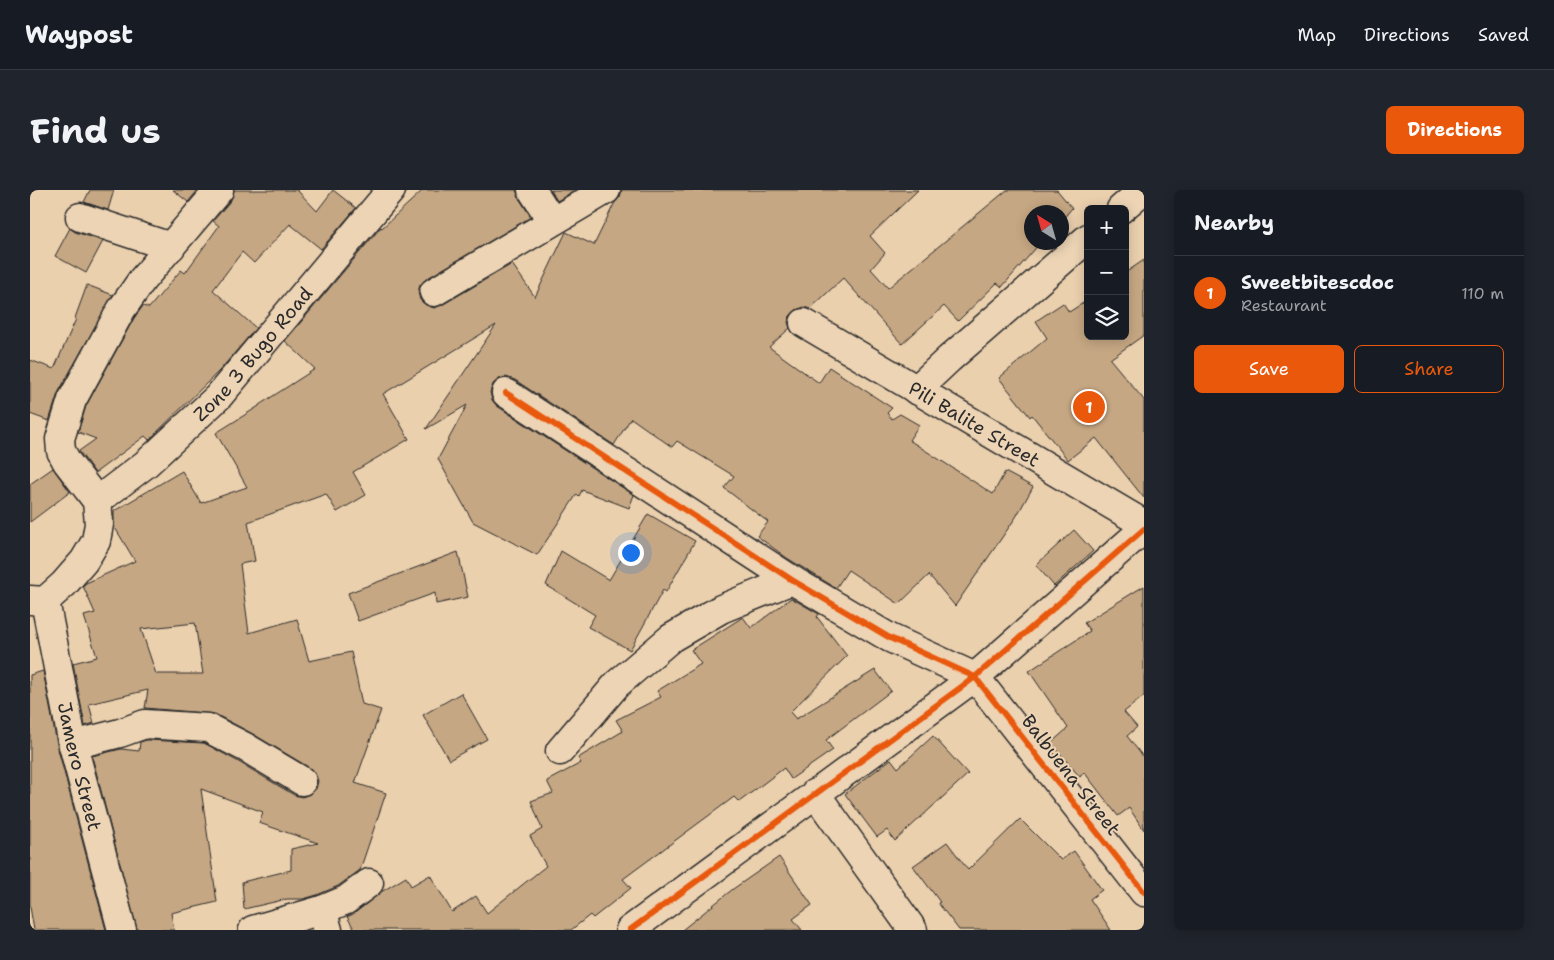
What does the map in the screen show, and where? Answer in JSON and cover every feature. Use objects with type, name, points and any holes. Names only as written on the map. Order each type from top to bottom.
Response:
[{"type":"street","points":[[38,601],[64,584],[84,561],[96,541],[99,524],[97,501],[67,462],[61,450],[60,439],[72,400],[121,310],[142,280],[219,190]]},
{"type":"street","name":"Zone 3 Bugo Road","points":[[97,501],[147,463],[218,397],[391,190]]},
{"type":"street","points":[[532,190],[552,221]]},
{"type":"street","points":[[434,292],[606,190]]},
{"type":"street","points":[[1126,205],[1143,190]]},
{"type":"street","points":[[80,217],[171,247]]},
{"type":"street","points":[[916,390],[949,358],[1084,241]]},
{"type":"street","name":"Pili Balite Street","points":[[804,323],[1144,524]]},
{"type":"street","points":[[506,393],[792,580],[890,638],[975,677]]},
{"type":"street","points":[[630,930],[975,677],[1144,529]]},
{"type":"street","points":[[560,751],[617,684],[671,638],[720,608],[792,580]]},
{"type":"street","name":"Jamero Street","points":[[38,601],[73,745],[122,930]]},
{"type":"street","name":"Balbuena Street","points":[[975,677],[1144,892]]},
{"type":"street","points":[[73,745],[120,733],[145,724],[208,728],[245,747],[302,782]]},
{"type":"street","points":[[815,793],[913,930]]},
{"type":"street","points":[[252,930],[325,920],[346,900],[369,883]]},
{"type":"building","points":[[90,190],[114,190],[108,210],[84,202]]},
{"type":"building","points":[[173,190],[198,190],[188,202]]},
{"type":"building","points":[[234,190],[297,190],[317,211],[333,190],[356,208],[321,249],[290,224],[254,263],[242,252],[213,290],[256,328],[220,370],[149,440],[145,436],[95,473],[79,451],[96,439],[78,432],[86,406],[134,318],[143,306],[149,308],[181,270],[185,273],[219,226],[213,221],[231,200]]},
{"type":"building","points":[[423,190],[516,190],[531,217],[426,279],[420,285],[418,292],[420,300],[434,308],[512,264],[535,297],[566,232],[594,245],[622,190],[918,190],[870,236],[885,253],[871,269],[888,288],[1007,190],[1057,190],[1072,208],[1069,212],[1069,205],[1024,205],[1024,250],[1034,250],[1002,287],[997,283],[958,321],[944,306],[902,344],[843,278],[810,309],[804,307],[796,310],[790,316],[788,322],[790,328],[769,347],[819,383],[829,367],[892,408],[887,413],[892,419],[900,414],[919,425],[909,440],[993,494],[1005,472],[1033,487],[1016,517],[955,606],[929,575],[899,604],[848,570],[836,588],[787,558],[757,536],[768,522],[724,488],[734,476],[677,441],[672,447],[631,418],[614,445],[515,380],[506,377],[499,379],[493,384],[490,392],[492,400],[497,406],[634,495],[629,508],[582,490],[579,496],[577,494],[537,555],[473,522],[438,459],[467,405],[426,429],[496,325],[383,394],[409,439],[353,472],[366,495],[337,512],[326,494],[248,522],[255,561],[240,564],[249,633],[297,619],[309,661],[351,652],[362,704],[381,710],[355,783],[386,793],[360,870],[338,886],[317,895],[303,899],[287,899],[244,909],[242,882],[291,870],[291,849],[318,843],[259,823],[263,812],[201,789],[217,902],[171,913],[174,930],[137,930],[92,756],[121,749],[139,751],[140,742],[147,740],[204,743],[294,795],[302,797],[310,794],[316,789],[318,781],[315,773],[310,768],[215,714],[145,708],[148,690],[89,704],[94,723],[85,726],[73,663],[97,657],[84,616],[95,613],[83,586],[135,561],[114,526],[114,511],[182,471],[201,503],[247,487],[216,433],[315,369],[285,341],[381,227]],"holes":[[[195,623],[203,674],[156,674],[141,629]]]},
{"type":"building","points":[[551,190],[575,190],[557,201]]},
{"type":"building","points":[[70,228],[75,232],[103,241],[86,273],[55,256]]},
{"type":"building","points":[[1144,260],[1144,335],[1110,359],[1144,400],[1144,498],[1096,438],[1068,460],[999,378],[1047,338],[1036,321],[1063,303],[1069,312],[1084,303],[1084,340],[1129,340],[1129,270]]},
{"type":"building","points":[[87,285],[113,295],[58,393],[49,421],[30,414],[30,360],[54,369],[76,319]]},
{"type":"building","points":[[53,468],[70,492],[30,522],[30,484]]},
{"type":"building","points":[[648,514],[695,541],[666,592],[663,590],[630,650],[588,627],[595,615],[546,585],[561,551],[609,580]]},
{"type":"building","points":[[1074,530],[1093,551],[1054,586],[1036,565]]},
{"type":"building","points":[[458,552],[468,597],[436,604],[435,593],[358,621],[348,593]]},
{"type":"building","points":[[1144,586],[1144,696],[1124,712],[1137,727],[1127,736],[1144,758],[1144,830],[1129,808],[1118,816],[1084,772],[1080,777],[1051,743],[1068,728],[1029,671],[1090,631],[1084,623]]},
{"type":"building","points":[[791,598],[819,614],[817,617],[847,656],[790,712],[796,719],[875,670],[891,691],[826,740],[833,750],[791,779],[784,768],[739,802],[734,797],[623,879],[631,888],[593,918],[590,915],[571,930],[355,930],[347,917],[355,913],[381,892],[406,877],[411,886],[430,875],[452,912],[476,896],[487,913],[546,866],[530,836],[542,829],[531,801],[553,793],[547,781],[581,763],[578,758],[623,731],[616,720],[661,697],[657,691],[701,664],[691,650],[743,617],[751,628]]},
{"type":"building","points":[[43,671],[58,749],[106,930],[34,930],[30,907],[30,675]]},
{"type":"building","points":[[461,693],[487,739],[449,760],[423,715]]},
{"type":"building","points":[[933,736],[968,774],[895,841],[887,830],[877,837],[845,794],[891,759],[898,768]]},
{"type":"building","points":[[1020,819],[1061,860],[1074,851],[1102,890],[1090,899],[1111,930],[959,930],[913,866],[947,842],[968,870]]},
{"type":"building","points":[[779,857],[812,905],[793,919],[802,930],[682,930],[733,889]]},
{"type":"cycle path","points":[[506,393],[792,580],[890,638],[975,677],[1144,892]]},
{"type":"cycle path","points":[[630,930],[975,677],[1144,529]]},
{"type":"place","name":"Sweetbitescdoc","points":[[1089,407]]}]
